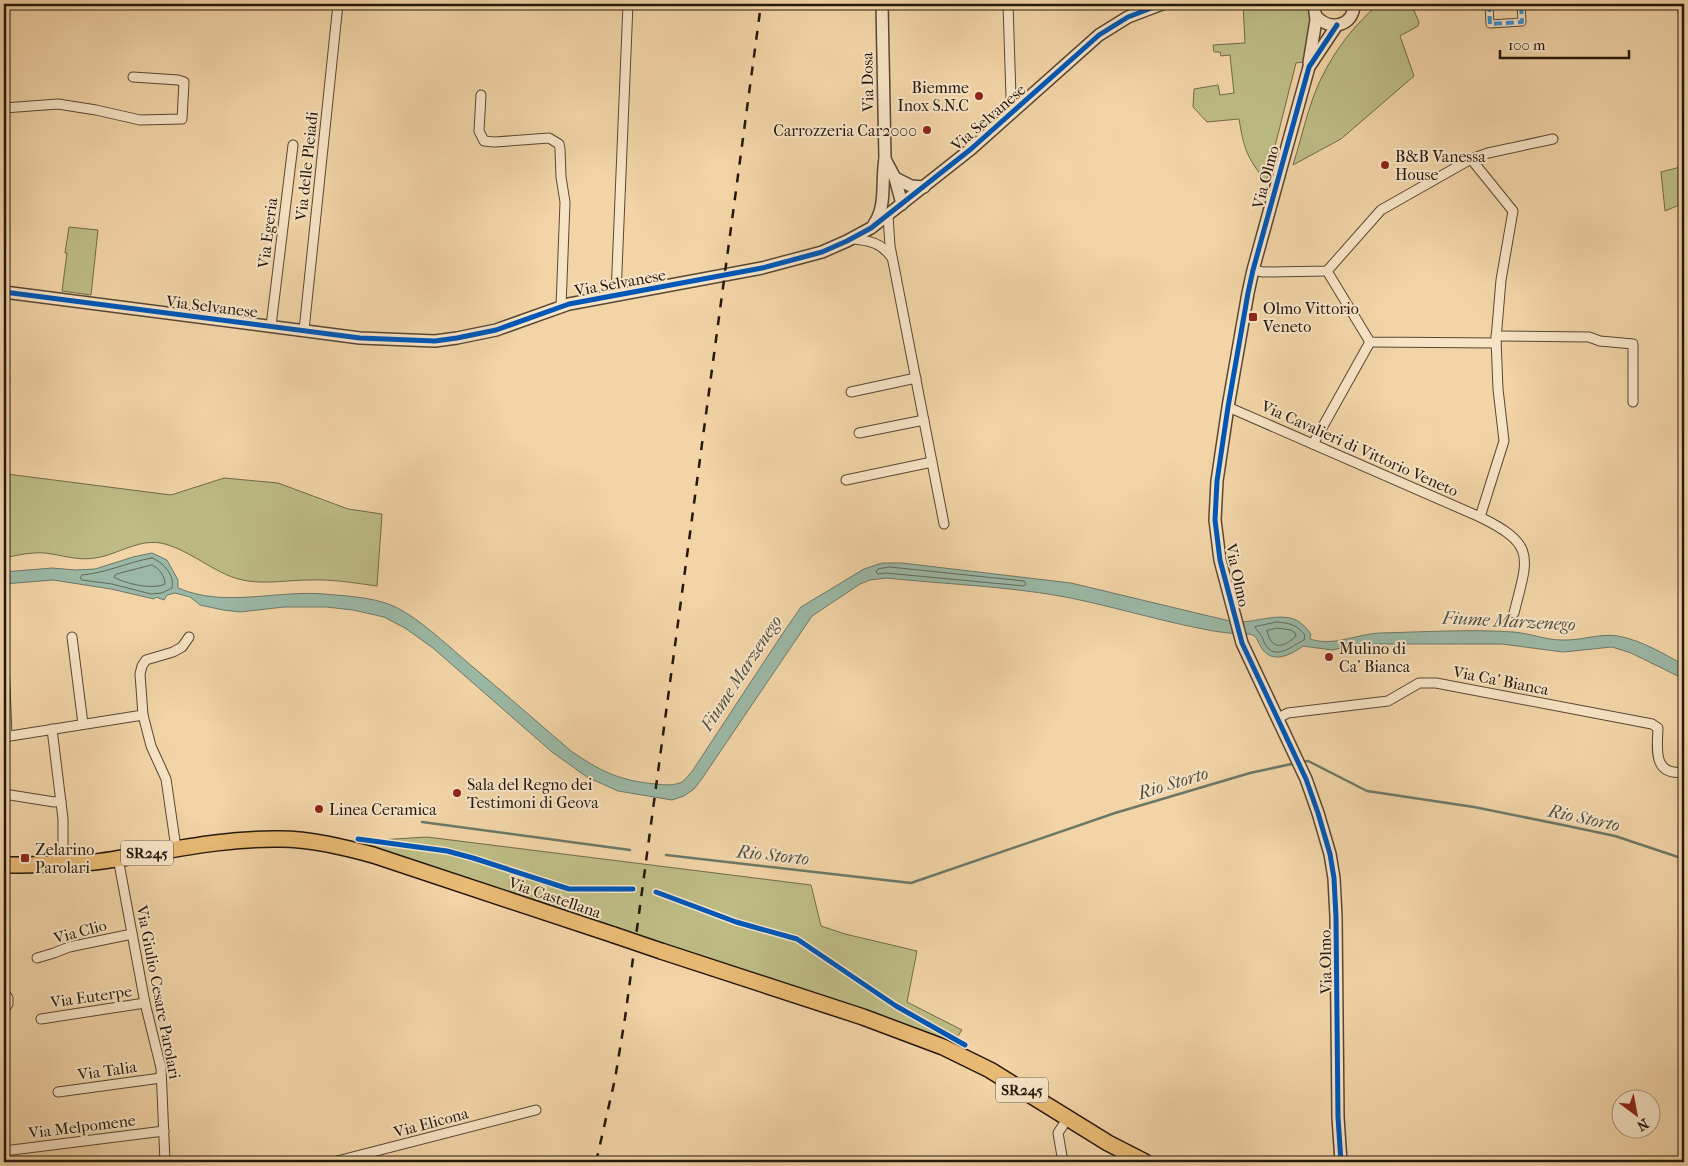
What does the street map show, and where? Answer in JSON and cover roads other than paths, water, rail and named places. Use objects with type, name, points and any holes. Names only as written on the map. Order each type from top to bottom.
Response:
[{"type":"main road","name":"Via Castellana","points":[[4,865],[64,865],[176,848],[260,839],[290,839],[373,855],[614,936],[871,1019],[925,1039],[990,1070],[1067,1119],[1145,1162]]},
{"type":"street","name":"Via delle Pleiadi","points":[[304,330],[338,4]]},
{"type":"street","points":[[616,295],[628,4]]},
{"type":"street","name":"Via Dosa","points":[[872,228],[882,209],[885,159],[882,4]]},
{"type":"street","points":[[1008,4],[1011,97],[1012,104],[1016,109]]},
{"type":"street","name":"Via Selvanese","points":[[4,292],[360,338],[435,341],[496,330],[561,306],[762,268],[822,252],[872,228],[924,187],[1016,109],[1100,34],[1140,8],[1162,4]]},
{"type":"street","points":[[1489,4],[1490,24],[1522,22],[1521,4]]},
{"type":"street","points":[[1682,4],[1684,18]]},
{"type":"street","name":"Via Olmo","points":[[1313,8],[1325,24],[1337,25],[1348,20],[1355,5]]},
{"type":"street","name":"Via Olmo","points":[[1313,8],[1309,68],[1248,293],[1217,481],[1215,520],[1220,560],[1242,642],[1306,779],[1330,854],[1334,878],[1337,948],[1338,1130]]},
{"type":"street","name":"Via Olmo","points":[[1309,68],[1337,25]]},
{"type":"street","points":[[4,108],[58,104],[140,120],[182,119],[184,82],[132,77]]},
{"type":"street","points":[[481,95],[479,131],[484,141],[495,142],[548,138],[558,144],[560,149],[564,202],[561,306]]},
{"type":"street","points":[[1253,270],[1263,272],[1327,271],[1380,210],[1471,159],[1488,153],[1553,139]]},
{"type":"street","name":"Via Egeria","points":[[271,326],[293,145]]},
{"type":"street","points":[[885,159],[895,178],[902,204]]},
{"type":"street","points":[[1471,159],[1513,211],[1501,280],[1496,339],[1498,389],[1504,441],[1480,517]]},
{"type":"street","points":[[895,178],[911,186],[924,187]]},
{"type":"street","points":[[882,184],[889,196],[902,204]]},
{"type":"street","points":[[888,216],[893,260],[944,524]]},
{"type":"street","points":[[852,239],[874,242],[882,246],[893,260]]},
{"type":"street","points":[[1327,271],[1370,342]]},
{"type":"street","points":[[1370,342],[1589,337],[1600,341],[1633,344],[1633,402]]},
{"type":"street","points":[[1313,444],[1370,342]]},
{"type":"street","points":[[850,392],[916,378]]},
{"type":"street","name":"Via Cavalieri di Vittorio Veneto","points":[[1228,407],[1480,517],[1503,529],[1522,547],[1525,558],[1522,582],[1514,613]]},
{"type":"street","points":[[859,433],[924,420]]},
{"type":"street","points":[[846,480],[932,462]]},
{"type":"street","points":[[72,637],[83,724]]},
{"type":"street","points":[[176,848],[166,780],[151,746],[143,715],[140,674],[146,660],[173,652],[182,647],[189,637]]},
{"type":"street","points":[[4,661],[5,737],[143,715]]},
{"type":"street","name":"Via Ca' Bianca","points":[[1276,714],[1388,701],[1419,683],[1436,683],[1652,724],[1658,728],[1659,763],[1666,770],[1676,773],[1684,772]]},
{"type":"street","points":[[52,729],[61,801],[64,865]]},
{"type":"street","points":[[4,794],[54,802],[61,801]]},
{"type":"street","name":"Via Giulio Cesare Parolari","points":[[118,858],[145,1003],[158,1052],[165,1162]]},
{"type":"street","name":"Via Clio","points":[[37,958],[54,954],[69,947],[132,934]]},
{"type":"street","points":[[4,993],[8,998],[8,1004],[4,1010]]},
{"type":"street","name":"Via Euterpe","points":[[41,1019],[145,1003]]},
{"type":"street","name":"Via Talia","points":[[58,1092],[161,1078]]},
{"type":"street","name":"Via Elicona","points":[[333,1162],[536,1110]]},
{"type":"street","points":[[1063,1162],[1058,1133],[1067,1119]]},
{"type":"street","points":[[1333,1162],[1338,1130]]},
{"type":"street","points":[[1338,1130],[1341,1162]]},
{"type":"street","name":"Via Melpomene","points":[[4,1151],[164,1131]]},
{"type":"water","name":"Fiume Marzenego","points":[[152,553],[167,560],[178,580],[178,588],[196,594],[232,598],[306,593],[324,594],[350,596],[391,605],[411,616],[431,631],[571,751],[601,769],[621,778],[662,785],[682,782],[692,772],[801,607],[864,569],[882,563],[902,563],[1071,583],[1234,622],[1279,617],[1288,618],[1296,620],[1304,626],[1311,634],[1310,639],[1328,642],[1380,633],[1446,631],[1513,632],[1562,640],[1618,636],[1644,644],[1684,665],[1684,679],[1631,653],[1612,647],[1563,652],[1502,644],[1381,644],[1355,645],[1332,650],[1303,646],[1287,655],[1276,657],[1270,656],[1265,652],[1256,637],[1250,634],[1201,629],[1060,596],[995,587],[886,578],[870,580],[860,584],[812,616],[701,780],[694,789],[684,796],[672,800],[618,791],[587,777],[552,752],[433,648],[405,628],[384,617],[353,610],[326,607],[284,607],[240,612],[200,605],[190,597],[175,593],[167,595],[164,600],[156,597],[154,599],[111,589],[53,580],[4,584],[4,572],[52,568],[95,569]]},
{"type":"waterway","name":"Rio Storto","points":[[1301,762],[1308,761],[1367,791],[1474,807],[1615,836],[1684,859]]},
{"type":"waterway","name":"Rio Storto","points":[[666,855],[911,883],[1115,813],[1250,773],[1296,763]]},
{"type":"waterway","name":"Rio Storto","points":[[422,822],[630,850]]},
{"type":"railway","points":[[596,1162],[615,1079],[625,1018],[761,4]]},
{"type":"place","name":"Biemme Inox S.N.C","points":[[979,96]]},
{"type":"place","name":"Carrozzeria Car2000","points":[[927,130]]},
{"type":"place","name":"B&B Vanessa House","points":[[1385,165]]},
{"type":"place","name":"Olmo Vittorio Veneto","points":[[1253,317]]},
{"type":"place","name":"Mulino di Ca’ Bianca","points":[[1329,657]]},
{"type":"place","name":"Sala del Regno dei Testimoni di Geova","points":[[457,793]]},
{"type":"place","name":"Linea Ceramica","points":[[319,809]]},
{"type":"place","name":"Zelarino Parolari","points":[[25,858]]}]
